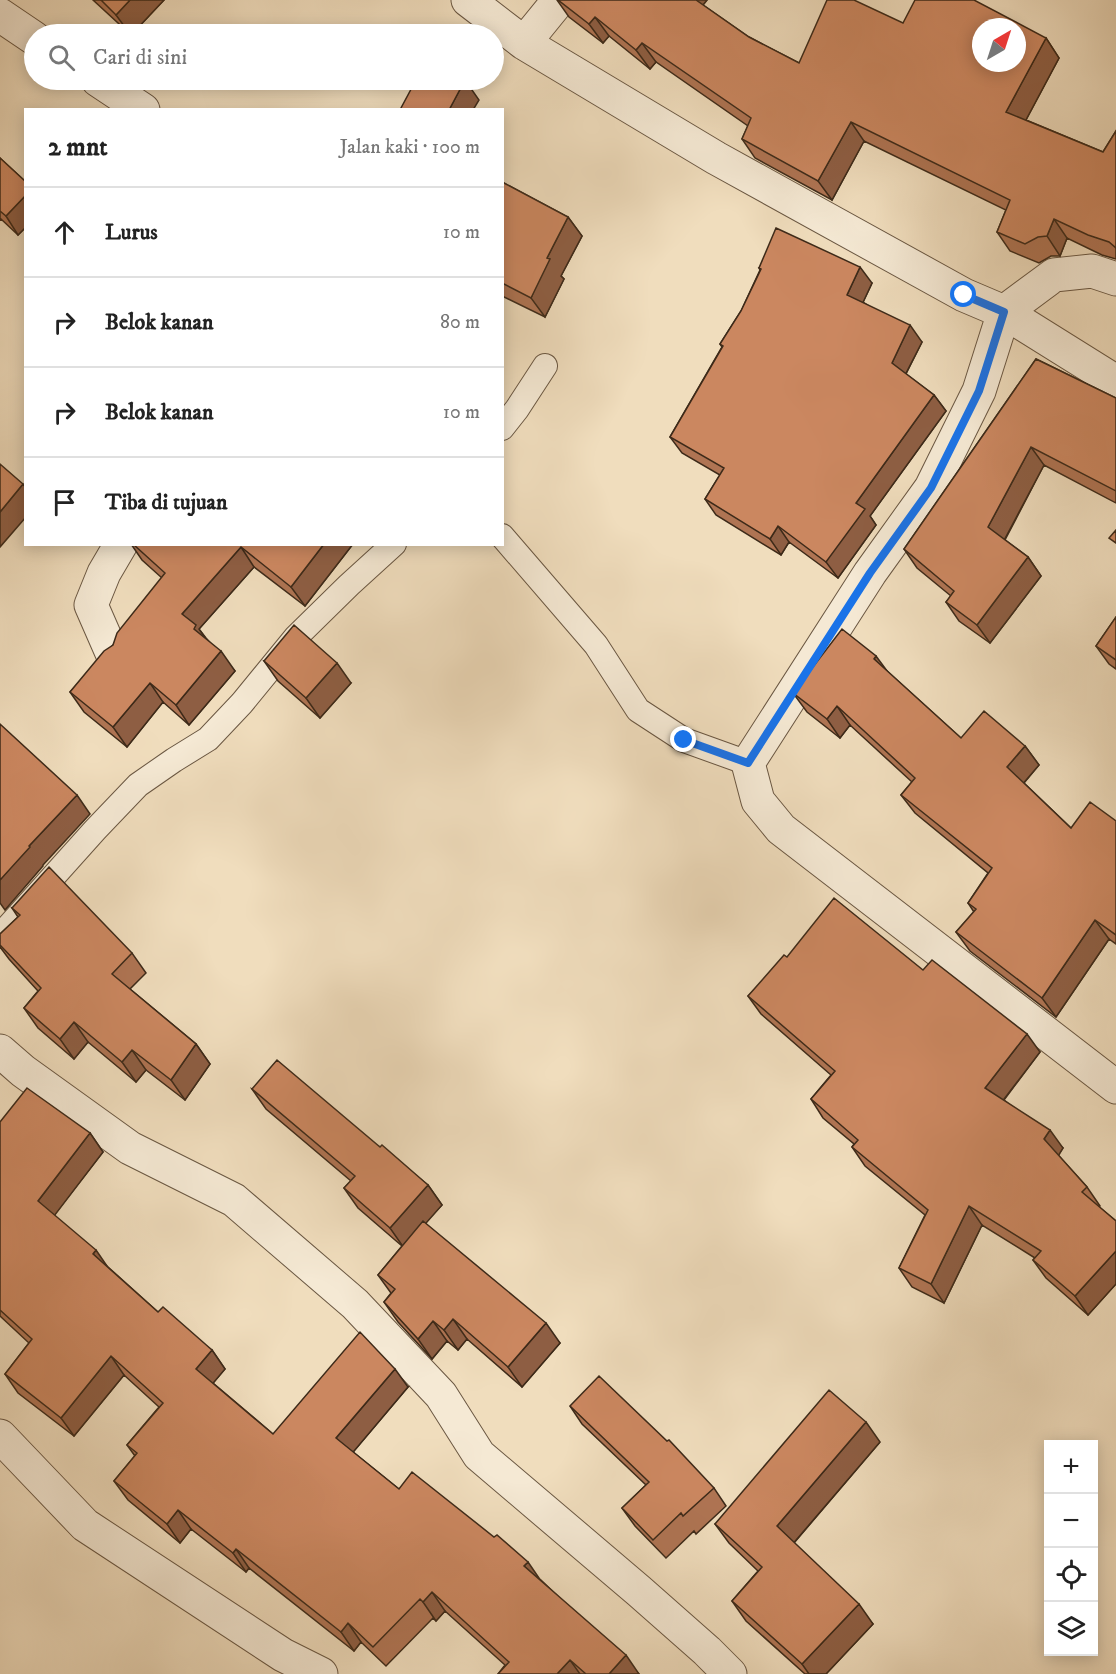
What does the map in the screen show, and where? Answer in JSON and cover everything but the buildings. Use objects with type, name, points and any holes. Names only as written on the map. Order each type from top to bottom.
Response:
[{"type":"street","points":[[468,0],[499,24]]},
{"type":"street","points":[[524,43],[560,0]]},
{"type":"street","points":[[0,15],[24,31]]},
{"type":"street","points":[[504,28],[524,43],[716,158],[964,295],[1004,312],[1116,382]]},
{"type":"street","points":[[113,90],[140,108]]},
{"type":"street","points":[[1116,279],[1092,271],[1054,275],[1004,312],[979,391],[931,488],[870,573],[748,763],[758,801],[781,829],[1116,1087]]},
{"type":"street","points":[[112,653],[91,605],[104,573],[120,546]]},
{"type":"street","points":[[0,1051],[23,1071],[130,1148],[234,1200],[355,1304],[441,1395],[479,1455],[639,1591],[730,1674]]},
{"type":"street","points":[[0,1436],[85,1525],[283,1655],[321,1674]]},
{"type":"lane","points":[[504,426],[518,409],[545,366]]},
{"type":"lane","points":[[504,538],[596,645],[638,710],[684,740],[748,763]]},
{"type":"lane","points":[[0,936],[138,785],[208,740],[242,703],[296,637],[392,546]]},
{"type":"route","points":[[684,740],[748,763],[870,573],[931,488],[979,391],[1004,312],[964,295]]}]
